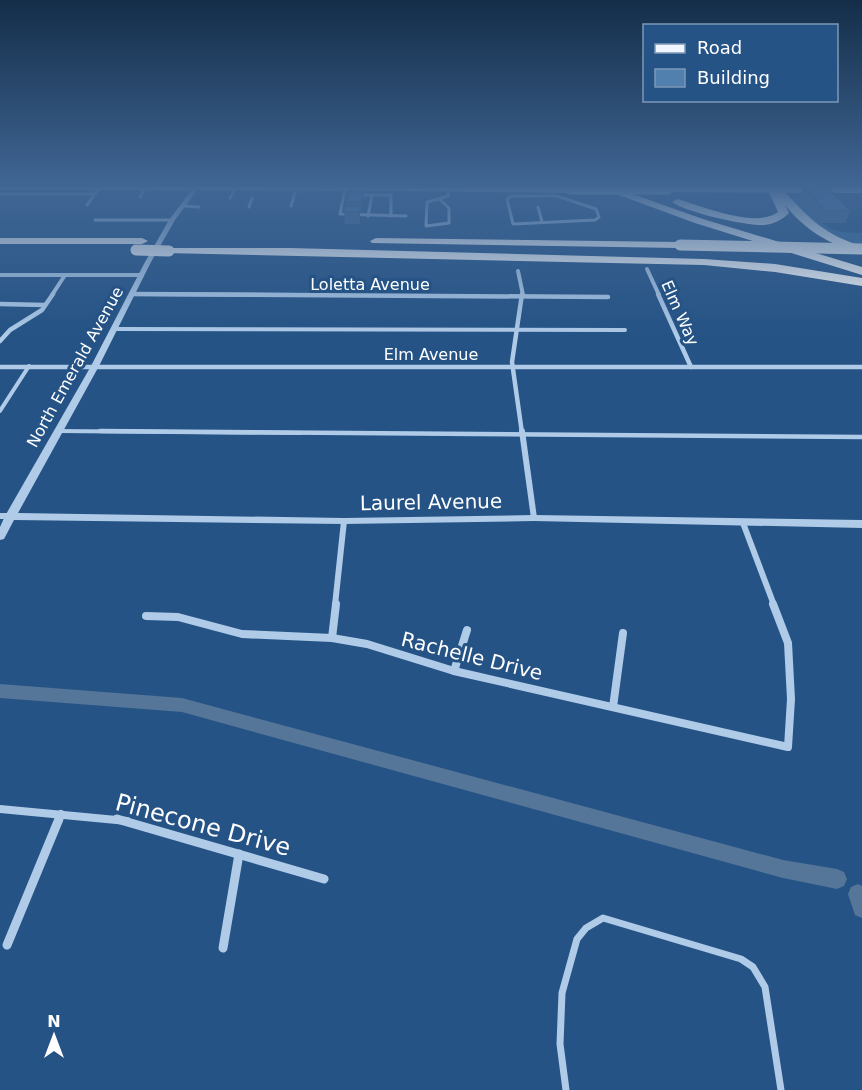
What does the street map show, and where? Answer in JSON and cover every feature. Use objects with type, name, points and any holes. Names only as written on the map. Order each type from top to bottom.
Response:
[{"type":"highway","points":[[745,235],[862,270]]},
{"type":"highway","points":[[775,235],[862,261]]},
{"type":"highway","points":[[825,235],[862,251]]},
{"type":"highway","points":[[0,241],[139,246]]},
{"type":"highway","points":[[0,250],[480,241],[862,251]]},
{"type":"highway","points":[[171,246],[280,251],[722,262],[795,270],[862,282]]},
{"type":"highway","points":[[280,251],[684,248]]},
{"type":"street","name":"North Emerald Avenue","points":[[0,536],[5,516],[95,366],[164,235]]},
{"type":"street","name":"Elm Way","points":[[647,269],[690,366]]},
{"type":"street","points":[[518,271],[523,297],[512,357],[534,518]]},
{"type":"street","points":[[0,275],[141,275]]},
{"type":"street","points":[[0,341],[10,330],[37,314],[65,275]]},
{"type":"street","name":"Loletta Avenue","points":[[132,294],[608,297]]},
{"type":"street","points":[[0,304],[45,304]]},
{"type":"street","name":"Elm Avenue","points":[[0,367],[862,367]]},
{"type":"street","name":"Laurel Avenue","points":[[5,516],[344,521],[534,518],[862,524]]},
{"type":"street","points":[[332,638],[344,521]]},
{"type":"street","name":"Rachelle Drive","points":[[146,616],[189,619],[242,634],[332,638],[367,645],[454,671],[788,747],[791,699],[788,643],[743,523]]},
{"type":"street","points":[[454,671],[467,630]]},
{"type":"street","points":[[613,707],[623,633]]},
{"type":"street","name":"Pinecone Drive","points":[[0,809],[124,820],[324,879]]},
{"type":"street","points":[[7,945],[61,814]]},
{"type":"street","points":[[224,948],[239,854]]},
{"type":"lane","points":[[114,329],[625,330]]},
{"type":"lane","points":[[0,411],[29,366]]},
{"type":"lane","points":[[58,431],[862,437]]},
{"type":"lane","points":[[566,1090],[560,1044],[562,993],[578,939],[586,928],[603,918],[741,959],[753,967],[765,987],[781,1090]]},
{"type":"shaded area","points":[[832,235],[862,235],[862,245],[851,244]]},
{"type":"waterway","points":[[0,691],[182,705],[783,869],[837,879]]},
{"type":"waterway","points":[[858,894],[862,908]]}]
